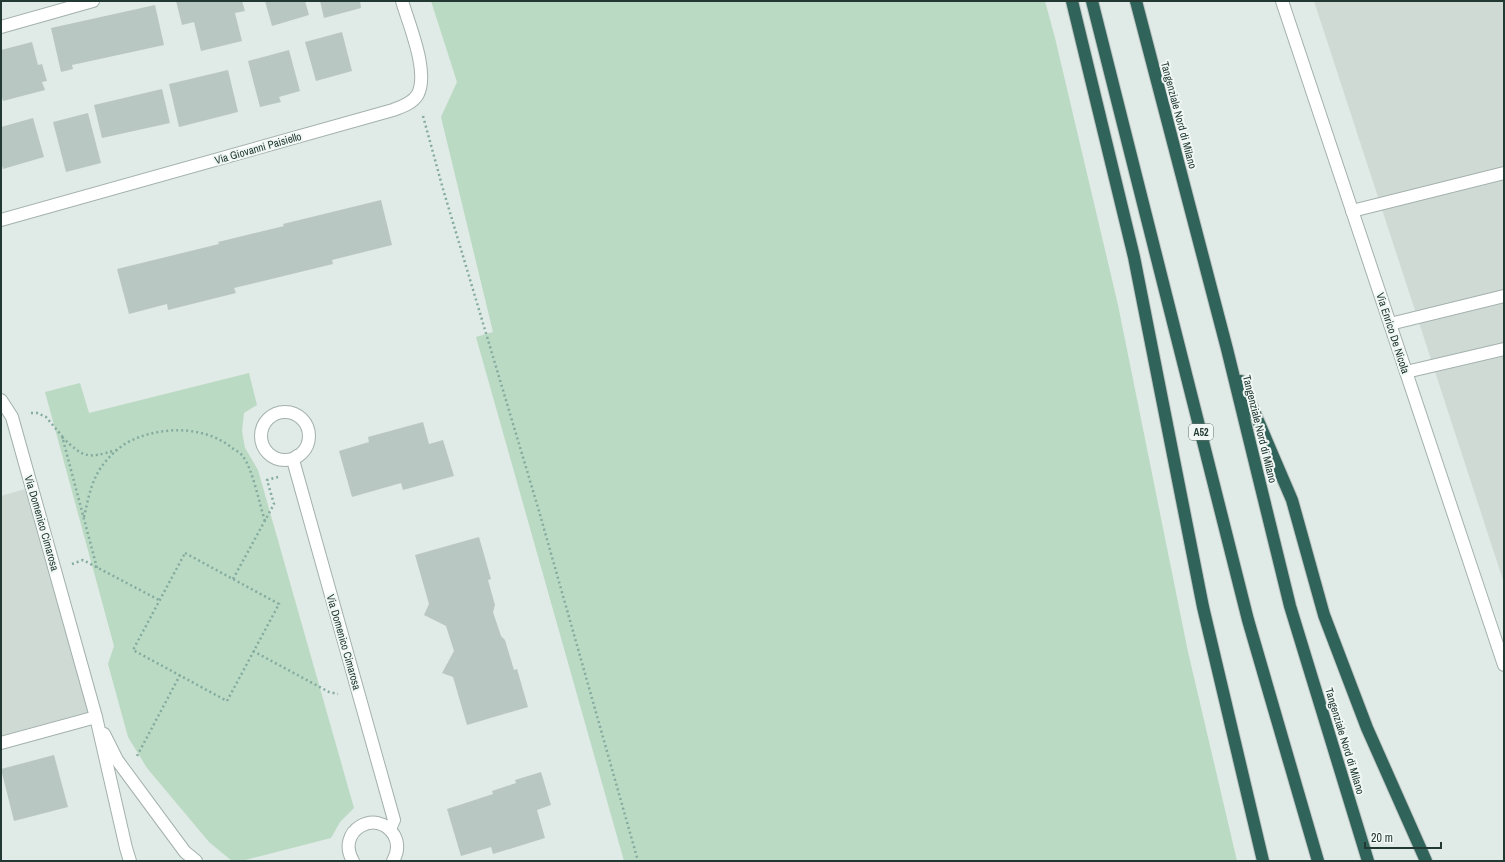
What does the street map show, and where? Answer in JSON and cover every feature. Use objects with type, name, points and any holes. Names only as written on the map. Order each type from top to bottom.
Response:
[{"type":"highway","points":[[1072,1],[1134,257],[1203,607],[1263,861]]},
{"type":"highway","name":"A52","points":[[1092,1],[1248,620],[1318,861]]},
{"type":"highway","name":"Tangenziale Nord di Milano","points":[[1136,1],[1227,349],[1290,606],[1368,861]]},
{"type":"highway","points":[[1227,349],[1292,500],[1324,615],[1367,728],[1426,861]]},
{"type":"street","points":[[1,27],[92,1]]},
{"type":"street","points":[[402,1],[420,64],[422,80],[418,95]]},
{"type":"street","name":"Via Enrico De Nicola","points":[[1282,1],[1504,665]]},
{"type":"street","name":"Via Giovanni Paisiello","points":[[1,220],[392,110],[409,104],[418,95]]},
{"type":"street","points":[[1352,211],[1504,173]]},
{"type":"street","points":[[1390,324],[1504,296]]},
{"type":"street","points":[[1406,372],[1504,349]]},
{"type":"street","name":"Via Domenico Cimarosa","points":[[1,400],[12,417],[55,569],[96,717],[130,861]]},
{"type":"street","name":"Via Domenico Cimarosa","points":[[297,456],[293,460],[296,472],[394,820],[390,829],[397,840],[398,853],[393,861]]},
{"type":"street","points":[[1,743],[96,717]]},
{"type":"street","name":"Via Domenico Cimarosa","points":[[96,717],[117,760],[186,852],[196,861]]},
{"type":"street","points":[[353,861],[349,854],[348,841],[354,830],[366,823],[379,823],[390,829]]},
{"type":"path","points":[[418,95],[443,189],[541,519],[638,861]]},
{"type":"path","points":[[12,417],[26,413],[37,413],[46,418],[77,451],[88,456],[100,455],[116,450],[136,438],[159,432],[179,430],[204,434],[224,441],[242,455],[250,471],[265,521]]},
{"type":"path","points":[[62,436],[97,568]]},
{"type":"path","points":[[84,517],[93,484],[101,467],[116,450]]},
{"type":"path","points":[[233,579],[274,504],[267,480],[296,472]]},
{"type":"path","points":[[185,553],[233,579],[279,604],[226,701],[133,650],[185,553]]},
{"type":"path","points":[[55,569],[83,560],[159,600]]},
{"type":"path","points":[[253,651],[329,692],[360,700]]},
{"type":"path","points":[[128,775],[180,676]]},
{"type":"shaded area","points":[[1314,1],[1504,1],[1504,583]]},
{"type":"shaded area","points":[[25,489],[88,712],[1,736],[1,496]]},
{"type":"green space","points":[[431,1],[1045,1],[1118,305],[1188,652],[1237,861],[624,861],[476,337],[493,332],[441,117],[457,82]]},
{"type":"green space","points":[[249,373],[257,405],[244,413],[242,431],[245,448],[258,470],[354,808],[340,822],[331,838],[241,861],[232,861],[209,842],[147,768],[128,737],[108,664],[114,646],[45,392],[80,383],[89,413]]},
{"type":"building","points":[[176,1],[242,1],[245,11],[235,13],[242,41],[201,51],[194,22],[182,25]]},
{"type":"building","points":[[265,1],[305,1],[309,15],[272,26]]},
{"type":"building","points":[[320,1],[360,1],[361,8],[324,18]]},
{"type":"building","points":[[155,5],[164,45],[72,65],[73,69],[61,72],[51,28]]},
{"type":"building","points":[[342,32],[352,71],[316,81],[305,42]]},
{"type":"building","points":[[32,42],[38,65],[42,64],[47,81],[42,82],[45,90],[3,101],[1,93],[1,50]]},
{"type":"building","points":[[289,50],[300,91],[279,97],[281,102],[260,107],[248,61]]},
{"type":"building","points":[[228,70],[238,112],[179,127],[169,84]]},
{"type":"building","points":[[162,89],[170,123],[102,138],[94,105]]},
{"type":"building","points":[[88,113],[101,163],[66,172],[53,122]]},
{"type":"building","points":[[33,118],[44,157],[3,169],[1,162],[1,127]]},
{"type":"building","points":[[381,200],[392,245],[332,260],[333,264],[234,288],[236,293],[168,310],[167,304],[129,314],[117,269],[219,244],[218,242],[284,226],[283,224]]},
{"type":"building","points":[[423,422],[429,444],[443,440],[454,476],[403,490],[401,483],[352,497],[339,451],[369,442],[368,437]]},
{"type":"building","points":[[479,537],[491,579],[488,580],[495,605],[493,612],[501,636],[505,640],[514,670],[517,669],[528,707],[467,725],[453,677],[442,673],[454,651],[446,626],[424,615],[429,604],[415,555]]},
{"type":"building","points":[[54,755],[68,807],[14,821],[1,769]]},
{"type":"building","points":[[541,772],[551,805],[537,810],[545,838],[493,854],[491,847],[461,856],[447,809],[493,794],[492,791],[516,783],[515,780]]}]
